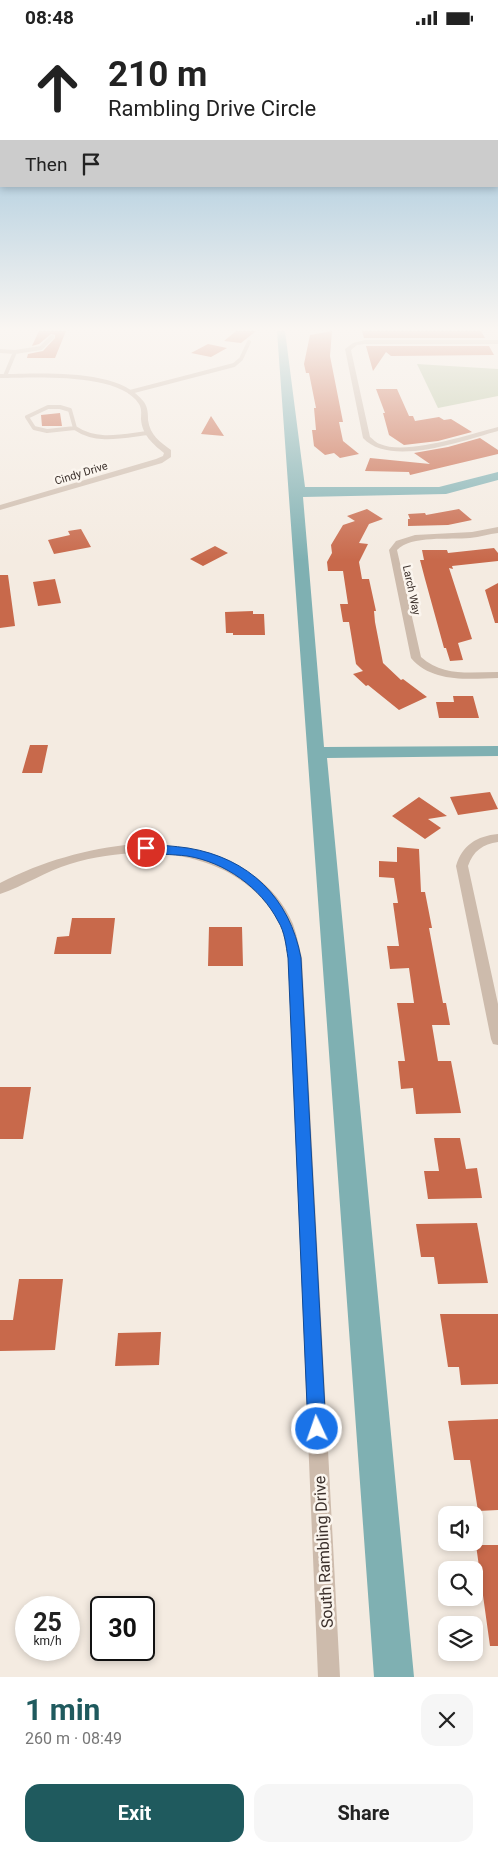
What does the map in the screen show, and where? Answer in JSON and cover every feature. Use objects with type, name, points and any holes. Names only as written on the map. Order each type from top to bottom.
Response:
[{"type":"street","points":[[144,408],[148,433]]},
{"type":"street","points":[[361,408],[367,438],[376,446],[395,451],[410,450],[498,429]]},
{"type":"street","name":"Cindy Drive","points":[[0,508],[167,457],[168,452],[148,433]]},
{"type":"street","name":"Larch Way","points":[[498,530],[464,535],[415,538],[399,543],[395,546],[393,554],[414,652],[421,663],[444,674],[498,675]]},
{"type":"street","points":[[498,838],[476,845],[464,858],[462,866],[498,1039]]},
{"type":"street","name":"South Rambling Drive","points":[[0,889],[50,865],[77,857],[118,850],[167,849],[200,855],[217,861],[245,876],[268,895],[279,911],[291,939],[295,958],[329,1677]]},
{"type":"lane","points":[[75,428],[71,413],[67,408],[40,409],[27,417],[30,424],[39,430],[75,428],[84,434],[96,437],[148,433]]},
{"type":"water","points":[[283,408],[295,408],[305,487],[439,487],[498,472],[498,480],[446,494],[303,497],[324,747],[498,746],[498,756],[327,758],[414,1677],[374,1677]]},
{"type":"building","points":[[314,408],[340,408],[343,422],[339,422],[343,441],[359,454],[340,458],[334,453],[325,455],[314,446],[312,430],[316,430]]},
{"type":"building","points":[[383,408],[405,408],[409,416],[413,416],[415,421],[439,417],[444,420],[451,419],[472,432],[438,441],[404,445],[389,435],[383,413],[385,413]]},
{"type":"building","points":[[60,413],[62,426],[42,426],[41,415]]},
{"type":"building","points":[[211,416],[224,436],[201,434]]},
{"type":"building","points":[[480,438],[498,450],[498,454],[410,475],[409,472],[365,471],[370,458],[430,464],[414,453],[448,447]]},
{"type":"building","points":[[367,509],[383,519],[369,524],[359,543],[368,544],[359,562],[362,579],[369,579],[376,611],[374,611],[375,622],[383,663],[401,680],[403,679],[427,697],[399,710],[353,674],[363,671],[356,664],[349,622],[343,622],[340,604],[348,604],[343,571],[328,571],[327,562],[332,553],[331,545],[343,525],[355,521],[347,516]]},
{"type":"building","points":[[459,509],[472,520],[448,525],[408,526],[408,519],[410,519],[408,514],[425,513],[426,515]]},
{"type":"building","points":[[81,529],[91,547],[54,554],[48,540],[70,535],[68,531]]},
{"type":"building","points":[[215,546],[228,553],[203,566],[190,559]]},
{"type":"building","points":[[494,548],[498,553],[498,561],[452,566],[453,569],[449,568],[472,639],[458,643],[463,660],[450,661],[446,648],[444,648],[420,560],[424,560],[422,550],[447,550],[448,553]]},
{"type":"building","points":[[0,575],[8,575],[15,626],[0,628]]},
{"type":"building","points":[[55,579],[61,603],[38,606],[33,582]]},
{"type":"building","points":[[498,583],[498,623],[495,623],[485,590]]},
{"type":"building","points":[[253,611],[253,614],[264,614],[265,635],[233,635],[233,633],[226,633],[225,612]]},
{"type":"building","points":[[453,696],[473,696],[479,718],[439,718],[436,702],[454,702]]},
{"type":"building","points":[[30,745],[48,745],[42,773],[22,773]]},
{"type":"building","points":[[490,792],[498,809],[458,815],[450,797]]},
{"type":"building","points":[[419,797],[447,816],[428,819],[441,828],[425,839],[392,816]]},
{"type":"building","points":[[397,847],[419,849],[421,892],[425,892],[432,928],[429,928],[443,1003],[446,1003],[450,1025],[432,1025],[438,1061],[451,1061],[461,1113],[416,1114],[413,1088],[401,1089],[398,1061],[405,1061],[397,1003],[414,1003],[409,968],[390,969],[387,946],[399,946],[393,903],[398,903],[394,878],[379,877],[379,861],[397,862]]},
{"type":"building","points":[[72,918],[115,918],[111,954],[54,954],[57,937],[69,936]]},
{"type":"building","points":[[209,927],[242,927],[243,966],[208,966]]},
{"type":"building","points":[[0,1087],[31,1087],[23,1139],[0,1139]]},
{"type":"building","points":[[434,1138],[460,1138],[466,1169],[477,1168],[482,1198],[428,1199],[424,1171],[439,1171]]},
{"type":"building","points":[[477,1223],[488,1283],[438,1284],[434,1257],[421,1257],[416,1224]]},
{"type":"building","points":[[19,1279],[63,1279],[55,1350],[0,1351],[0,1320],[13,1320]]},
{"type":"building","points":[[440,1314],[498,1314],[498,1384],[461,1385],[459,1367],[448,1367]]},
{"type":"building","points":[[161,1332],[159,1365],[115,1366],[118,1333]]},
{"type":"building","points":[[498,1419],[498,1510],[483,1511],[483,1506],[477,1506],[470,1460],[454,1460],[448,1421]]},
{"type":"building","points":[[483,1545],[498,1545],[498,1646],[490,1646],[483,1596],[483,1561],[478,1561],[477,1551],[483,1551]]},
{"type":"route","points":[[146,848],[189,852],[217,861],[236,870],[268,895],[284,920],[291,939],[295,958],[317,1429]]}]
